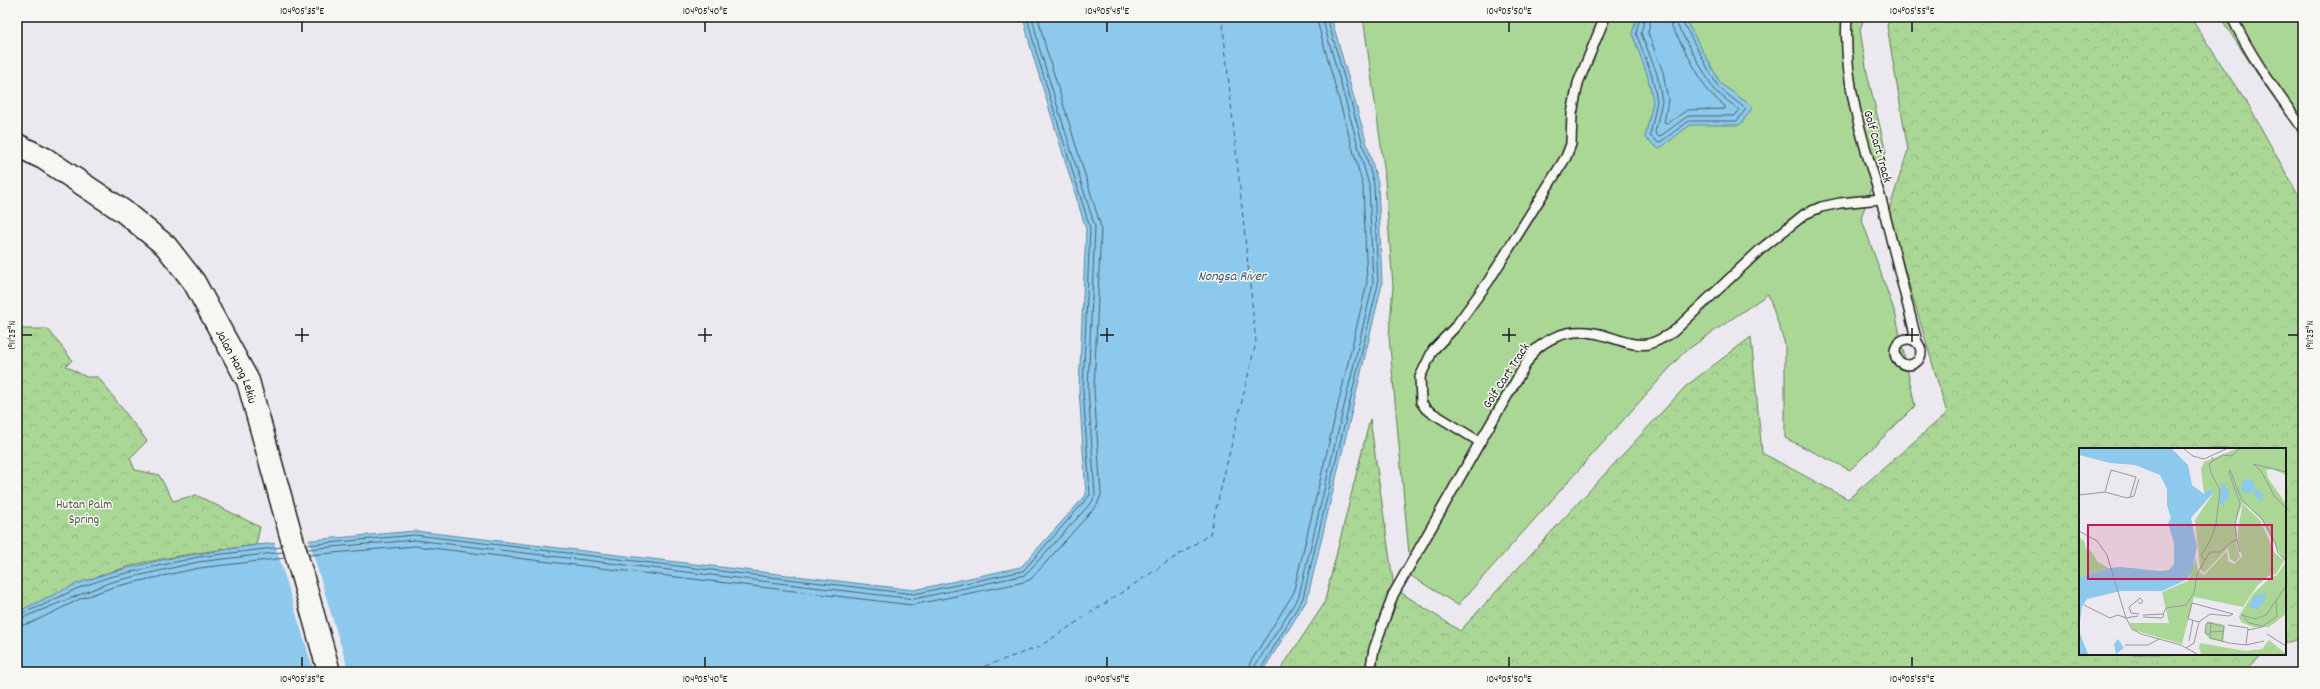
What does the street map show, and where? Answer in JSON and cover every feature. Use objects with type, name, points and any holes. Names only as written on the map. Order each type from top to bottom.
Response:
[{"type":"highway","name":"Jalan Hang Lekiu","points":[[17,145],[45,159],[123,211],[166,246],[194,282],[248,381],[266,440],[280,502],[329,672]]},
{"type":"lane","points":[[1480,442],[1426,409],[1421,402],[1420,377],[1433,350],[1456,326],[1488,282],[1566,157],[1571,144],[1572,114],[1578,83],[1605,17]]},
{"type":"lane","name":"Golf Cart Track","points":[[1370,672],[1376,642],[1393,595],[1533,352],[1542,344],[1565,333],[1594,333],[1630,344],[1648,344],[1660,340],[1673,332],[1760,249],[1805,214],[1821,207],[1840,203],[1881,199],[1863,140],[1850,85],[1846,44],[1847,17]]},
{"type":"lane","points":[[2232,17],[2243,41],[2265,77],[2303,129]]},
{"type":"lane","points":[[1881,199],[1917,342]]},
{"type":"green space","points":[[1363,17],[1864,17],[1860,30],[1867,73],[1886,152],[1861,217],[1896,316],[1915,406],[1850,470],[1785,438],[1785,344],[1768,294],[1684,352],[1458,605],[1411,576],[1389,336],[1393,286],[1384,167]]},
{"type":"green space","points":[[1890,17],[2190,17],[2250,108],[2303,204],[2303,638],[2286,643],[2286,448],[2079,448],[2079,655],[2262,655],[2244,672],[1279,672],[1324,604],[1370,419],[1394,588],[1460,631],[1686,386],[1751,337],[1762,453],[1848,499],[1947,413],[1888,213],[1908,150],[1887,26]]},
{"type":"green space","points":[[2220,17],[2303,17],[2303,134],[2264,84]]},
{"type":"green space","name":"Hutan Palm Spring","points":[[17,329],[48,329],[72,360],[66,366],[86,377],[98,377],[147,441],[130,458],[135,470],[159,475],[173,501],[196,495],[260,527],[256,545],[181,556],[125,567],[96,577],[17,612]]},
{"type":"water","name":"Nongsa River","points":[[1023,17],[1331,17],[1378,183],[1382,284],[1307,600],[1262,672],[17,672],[17,612],[74,585],[108,573],[166,559],[256,545],[415,531],[914,590],[1021,567],[1086,495],[1079,389],[1086,229],[1031,49]]},
{"type":"water","points":[[1637,17],[1684,17],[1721,84],[1753,107],[1740,125],[1690,125],[1659,149],[1645,138],[1653,102],[1648,77],[1632,33]]},
{"type":"pier","points":[[308,538],[349,672],[314,672],[274,541]]},
{"type":"ferry route","points":[[968,672],[1039,647],[1210,534],[1256,342],[1222,17]]}]
